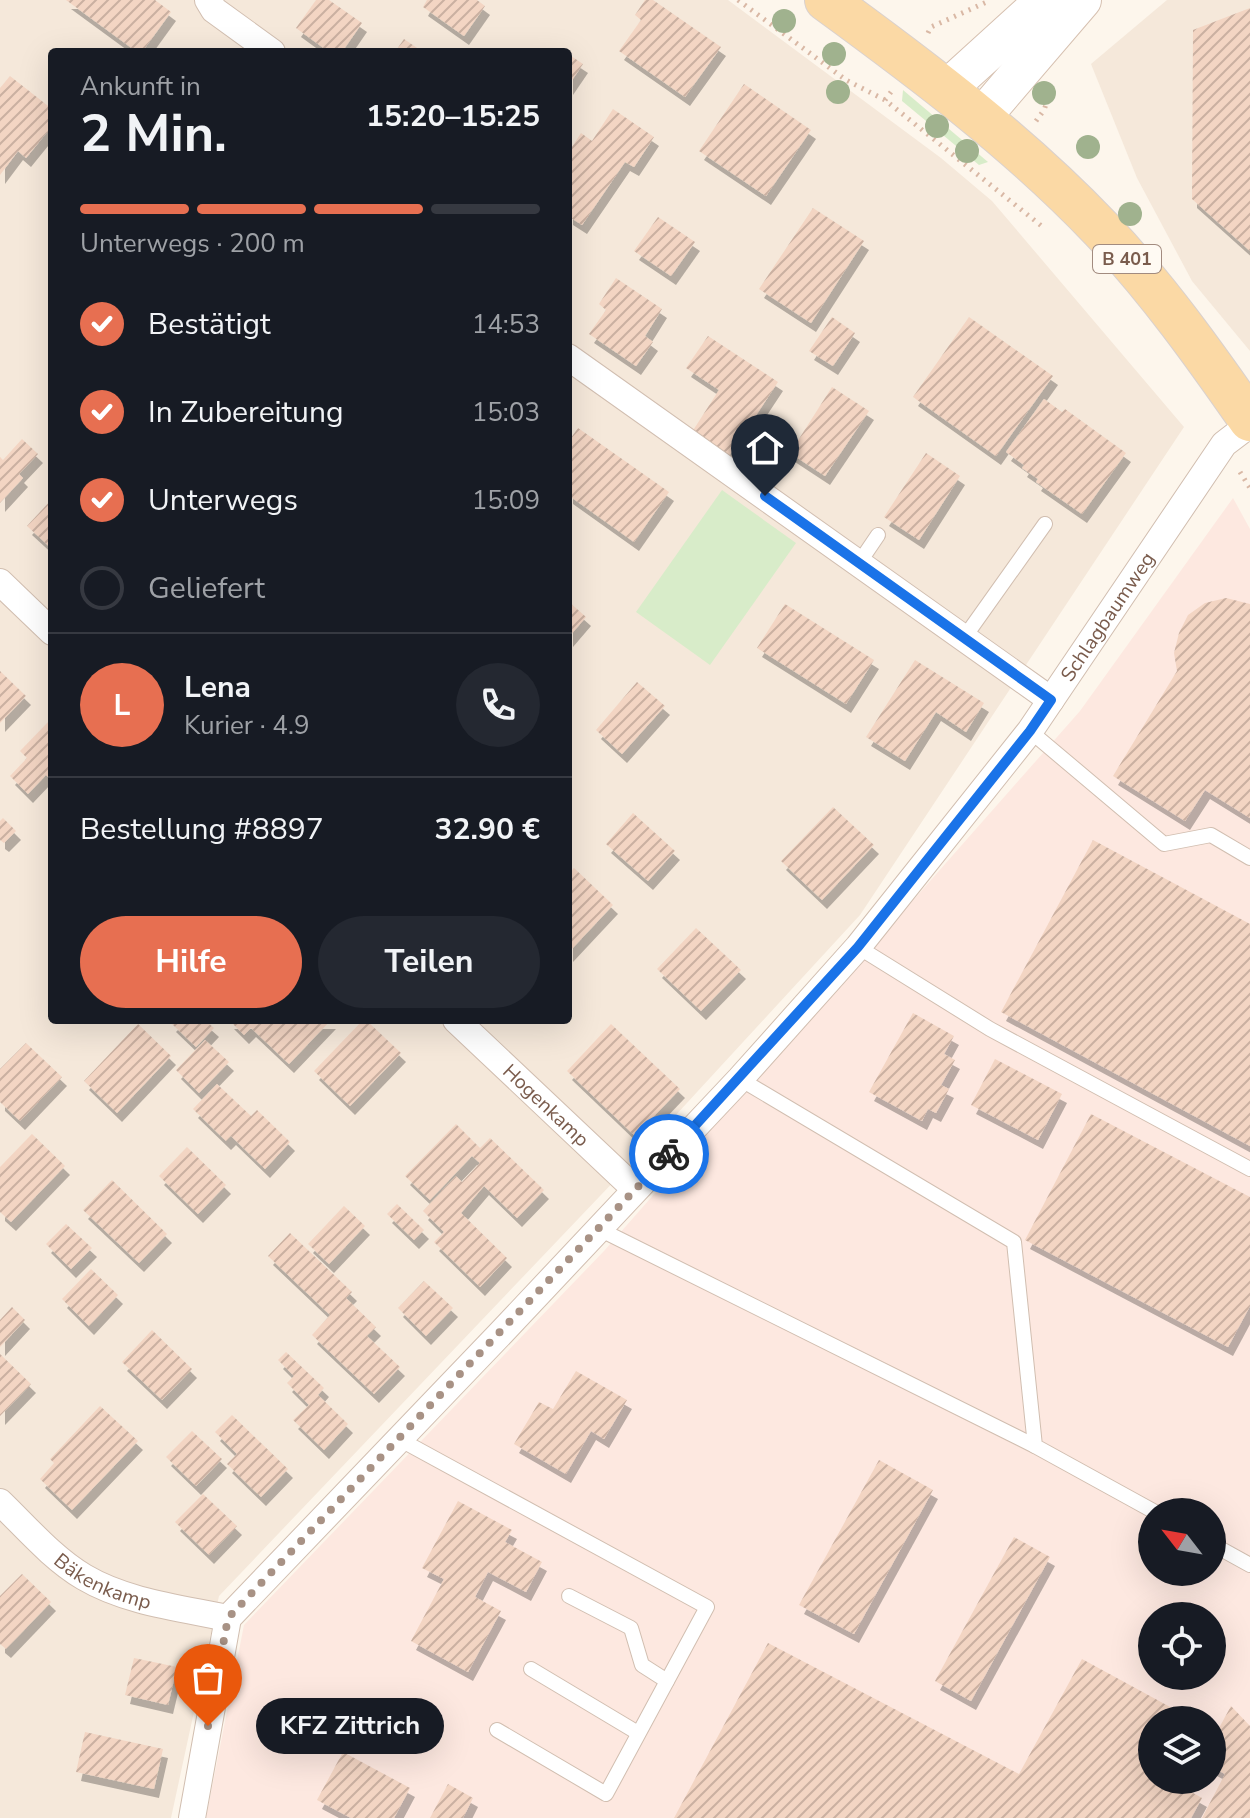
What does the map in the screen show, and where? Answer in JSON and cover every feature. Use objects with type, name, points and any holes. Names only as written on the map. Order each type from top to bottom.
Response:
[{"type":"main road","name":"B 401","points":[[826,0],[947,89],[1100,228],[1166,303],[1241,429]]},
{"type":"street","points":[[208,0],[214,10],[266,48]]},
{"type":"street","points":[[947,89],[1045,0]]},
{"type":"street","points":[[981,118],[1082,0]]},
{"type":"street","points":[[572,360],[1051,700]]},
{"type":"street","name":"Schlagbaumweg","points":[[228,1618],[740,1079],[858,947],[1030,731],[1241,429]]},
{"type":"street","points":[[0,582],[48,628]]},
{"type":"street","name":"Hogenkamp","points":[[460,1024],[635,1189]]},
{"type":"street","name":"Bäkenkamp","points":[[0,1502],[42,1544],[84,1577],[133,1598],[228,1618]]},
{"type":"street","points":[[192,1818],[228,1618]]},
{"type":"lane","points":[[964,638],[1045,524]]},
{"type":"lane","points":[[859,563],[878,535]]},
{"type":"lane","points":[[1030,731],[1164,844],[1211,835],[1250,858]]},
{"type":"lane","points":[[858,947],[990,1029],[1250,1169]]},
{"type":"lane","points":[[740,1079],[1014,1242],[1035,1446]]},
{"type":"lane","points":[[599,1229],[1035,1446],[1138,1503]]},
{"type":"lane","points":[[399,1439],[707,1607],[606,1794],[497,1730]]},
{"type":"lane","points":[[1226,1552],[1250,1565]]},
{"type":"lane","points":[[569,1596],[631,1628],[642,1665],[667,1681]]},
{"type":"lane","points":[[531,1669],[638,1733]]},
{"type":"path","points":[[738,0],[846,80],[885,100],[1050,233]]},
{"type":"path","points":[[885,100],[931,27],[990,0]]},
{"type":"path","points":[[1241,429],[1250,488]]},
{"type":"shaded area","points":[[0,0],[728,0],[941,158],[992,201],[1184,427],[860,915],[640,1154],[219,1596],[171,1818],[0,1818]]},
{"type":"shaded area","points":[[1167,0],[1250,0],[1250,351],[1192,281],[1137,178],[1091,64]]},
{"type":"shaded area","points":[[1233,498],[1250,529],[1250,1818],[206,1818],[244,1625],[604,1251],[1080,711]]},
{"type":"green space","points":[[903,90],[988,162],[979,165],[902,101]]},
{"type":"green space","points":[[722,490],[796,543],[710,665],[636,612]]},
{"type":"building","points":[[66,0],[155,0],[171,12],[145,48],[132,48]]},
{"type":"building","points":[[316,0],[329,0],[362,23],[345,48],[324,48],[296,28]]},
{"type":"building","points":[[427,0],[477,0],[485,6],[464,36],[423,7]]},
{"type":"building","points":[[645,0],[653,0],[721,47],[685,97],[619,51],[641,20],[635,15]]},
{"type":"building","points":[[1250,8],[1250,251],[1192,199],[1193,30]]},
{"type":"building","points":[[404,39],[417,48],[398,48]]},
{"type":"building","points":[[572,57],[583,64],[572,80]]},
{"type":"building","points":[[10,76],[48,106],[48,131],[26,158],[18,151],[0,175],[0,88]]},
{"type":"building","points":[[744,84],[811,130],[766,196],[699,151]]},
{"type":"building","points":[[613,109],[654,137],[634,167],[625,162],[582,225],[572,219],[572,147],[581,133],[592,141]]},
{"type":"building","points":[[813,208],[864,241],[811,323],[759,289]]},
{"type":"building","points":[[658,217],[695,242],[671,276],[634,251]]},
{"type":"building","points":[[616,278],[662,309],[645,336],[653,342],[636,366],[589,334],[606,310],[599,304]]},
{"type":"building","points":[[832,317],[855,333],[833,366],[809,351]]},
{"type":"building","points":[[969,317],[1053,376],[996,456],[913,397]]},
{"type":"building","points":[[708,336],[778,382],[729,456],[692,432],[719,390],[686,368]]},
{"type":"building","points":[[832,387],[869,411],[825,476],[790,453]]},
{"type":"building","points":[[1044,399],[1062,412],[1065,409],[1126,453],[1082,514],[1036,482],[1038,479],[1022,468],[1024,465],[1006,452]]},
{"type":"building","points":[[578,428],[669,492],[634,542],[572,498],[572,436]]},
{"type":"building","points":[[22,439],[38,454],[19,474],[23,478],[0,503],[0,457],[3,460]]},
{"type":"building","points":[[926,453],[960,476],[919,540],[884,517]]},
{"type":"building","points":[[48,503],[48,545],[27,526]]},
{"type":"building","points":[[1226,598],[1250,604],[1250,818],[1205,790],[1185,821],[1113,776],[1177,671],[1174,653],[1188,615],[1205,603]]},
{"type":"building","points":[[785,604],[874,660],[846,704],[757,648]]},
{"type":"building","points":[[572,605],[586,617],[572,633]]},
{"type":"building","points":[[915,660],[984,703],[966,732],[936,712],[905,761],[866,737]]},
{"type":"building","points":[[0,671],[26,696],[0,723]]},
{"type":"building","points":[[637,682],[665,706],[622,754],[596,730]]},
{"type":"building","points":[[48,722],[48,777],[46,775],[28,794],[10,776],[27,758],[20,751]]},
{"type":"building","points":[[833,807],[874,845],[822,900],[781,861]]},
{"type":"building","points":[[633,813],[675,851],[648,881],[606,844]]},
{"type":"building","points":[[3,818],[16,831],[4,843],[0,840],[0,821]]},
{"type":"building","points":[[1093,840],[1250,924],[1250,1146],[1001,1012]]},
{"type":"building","points":[[574,868],[613,905],[572,949]]},
{"type":"building","points":[[696,928],[741,970],[701,1011],[657,969]]},
{"type":"building","points":[[913,1013],[954,1036],[944,1054],[955,1060],[941,1085],[949,1089],[936,1113],[928,1109],[922,1121],[869,1092]]},
{"type":"building","points":[[138,1024],[171,1056],[117,1113],[84,1081]]},
{"type":"building","points":[[172,1024],[210,1024],[214,1028],[196,1047]]},
{"type":"building","points":[[233,1024],[327,1024],[289,1064],[251,1028],[244,1035]]},
{"type":"building","points":[[359,1024],[370,1024],[401,1053],[350,1106],[314,1071]]},
{"type":"building","points":[[611,1024],[680,1089],[635,1136],[567,1071]]},
{"type":"building","points":[[205,1040],[229,1062],[199,1093],[176,1070]]},
{"type":"building","points":[[26,1043],[62,1077],[20,1121],[0,1102],[0,1069]]},
{"type":"building","points":[[995,1059],[1062,1094],[1038,1140],[971,1105]]},
{"type":"building","points":[[217,1084],[251,1116],[257,1110],[290,1142],[265,1169],[231,1136],[226,1141],[193,1109]]},
{"type":"building","points":[[1091,1114],[1250,1197],[1250,1306],[1228,1347],[1025,1240]]},
{"type":"building","points":[[456,1124],[480,1148],[490,1138],[544,1190],[517,1218],[484,1186],[461,1213],[507,1258],[480,1287],[434,1242],[444,1232],[423,1211],[456,1176],[462,1182],[480,1163],[472,1156],[430,1200],[405,1176]]},
{"type":"building","points":[[32,1134],[65,1166],[11,1222],[0,1212],[0,1167]]},
{"type":"building","points":[[187,1147],[226,1185],[198,1214],[159,1176]]},
{"type":"building","points":[[112,1180],[167,1234],[139,1263],[83,1210]]},
{"type":"building","points":[[397,1204],[424,1230],[414,1240],[387,1214]]},
{"type":"building","points":[[344,1206],[365,1226],[329,1264],[308,1244]]},
{"type":"building","points":[[66,1224],[92,1248],[71,1269],[46,1244]]},
{"type":"building","points":[[290,1233],[352,1292],[346,1298],[376,1327],[367,1336],[400,1367],[374,1394],[312,1335],[330,1315],[268,1256]]},
{"type":"building","points":[[91,1269],[118,1295],[89,1326],[62,1299]]},
{"type":"building","points":[[424,1281],[453,1308],[426,1336],[398,1308]]},
{"type":"building","points":[[12,1307],[25,1320],[0,1347],[0,1320]]},
{"type":"building","points":[[152,1330],[192,1369],[162,1400],[122,1362]]},
{"type":"building","points":[[286,1352],[324,1388],[318,1395],[348,1424],[324,1450],[293,1420],[309,1405],[287,1383],[294,1376],[278,1360]]},
{"type":"building","points":[[0,1354],[31,1384],[0,1416]]},
{"type":"building","points":[[576,1371],[627,1400],[604,1439],[591,1431],[566,1474],[514,1444],[539,1402],[553,1409]]},
{"type":"building","points":[[100,1406],[138,1441],[72,1510],[40,1479],[54,1463],[50,1459]]},
{"type":"building","points":[[232,1415],[288,1469],[261,1497],[227,1464],[237,1454],[215,1432]]},
{"type":"building","points":[[192,1431],[222,1459],[196,1486],[166,1457]]},
{"type":"building","points":[[879,1460],[933,1490],[854,1634],[799,1605]]},
{"type":"building","points":[[203,1494],[237,1526],[209,1555],[175,1522]]},
{"type":"building","points":[[458,1501],[512,1530],[505,1542],[542,1562],[526,1592],[488,1572],[475,1597],[501,1611],[468,1672],[411,1641],[444,1579],[422,1568]]},
{"type":"building","points":[[1014,1537],[1050,1557],[971,1701],[935,1681]]},
{"type":"building","points":[[22,1574],[51,1602],[6,1649],[0,1644],[0,1596]]},
{"type":"building","points":[[768,1643],[1019,1774],[1082,1659],[1168,1706],[1138,1706],[1138,1794],[1195,1794],[1202,1798],[1191,1818],[674,1818]]},
{"type":"building","points":[[134,1658],[177,1667],[168,1705],[125,1695]]},
{"type":"building","points":[[1231,1706],[1250,1726],[1250,1818],[1202,1818],[1215,1794],[1226,1794],[1226,1715]]},
{"type":"building","points":[[85,1732],[163,1749],[154,1789],[76,1772]]},
{"type":"building","points":[[343,1752],[410,1788],[394,1818],[351,1818],[317,1800]]},
{"type":"building","points":[[448,1784],[473,1798],[463,1818],[430,1818]]},
{"type":"way so far","points":[[208,1726],[228,1618],[669,1154]]},
{"type":"place","name":"KFZ Zittrich","points":[[208,1726]]},
{"type":"route","points":[[669,1154],[858,947],[1030,731],[1051,700],[765,496]]}]
